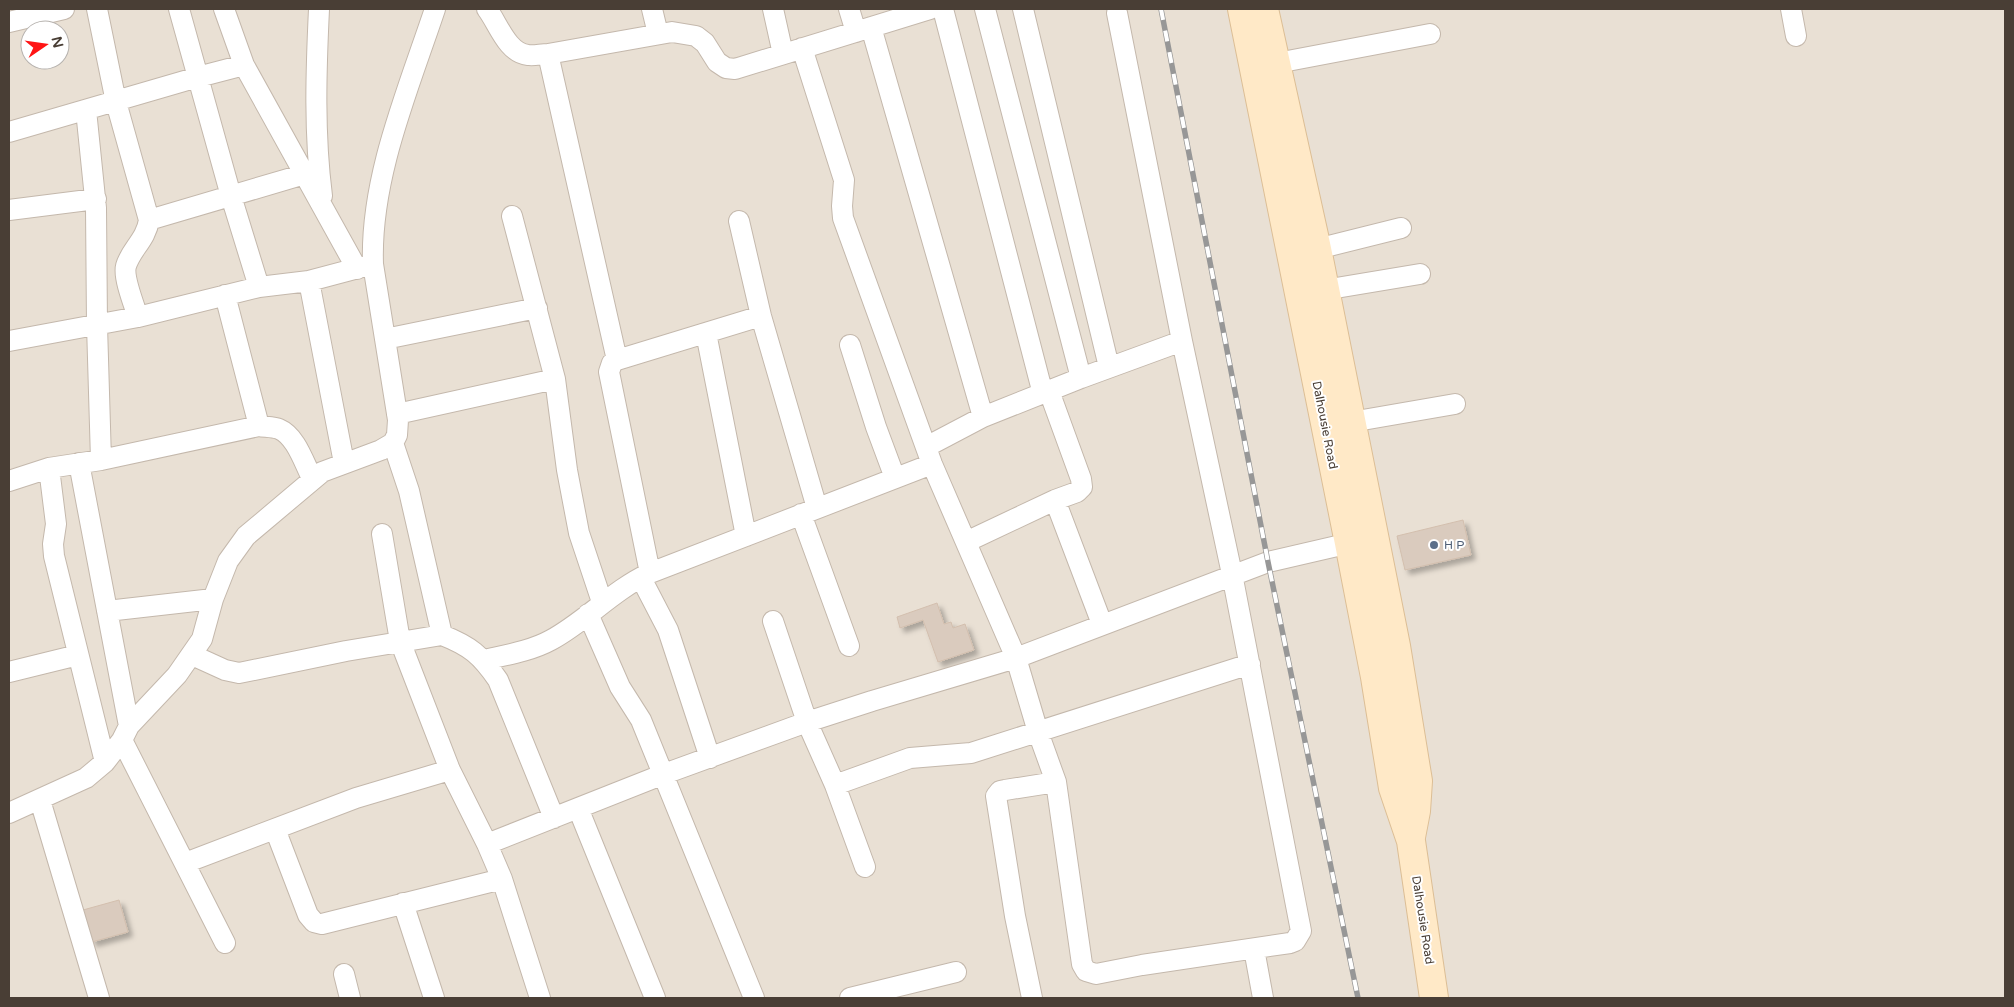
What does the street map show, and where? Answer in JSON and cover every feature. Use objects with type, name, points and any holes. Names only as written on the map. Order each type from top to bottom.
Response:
[{"type":"street","points":[[9,22],[64,9]]},
{"type":"street","points":[[97,9],[116,102],[149,220],[147,231],[126,267],[127,278],[138,317]]},
{"type":"street","points":[[179,9],[231,196],[259,287]]},
{"type":"street","points":[[9,813],[86,778],[105,762],[126,733],[177,675],[202,639],[213,598],[228,561],[246,536],[312,478],[322,472],[380,450],[393,443],[397,435],[397,414],[384,339],[365,266],[323,207],[244,66],[224,9]]},
{"type":"street","points":[[319,9],[316,126],[323,207]]},
{"type":"street","points":[[365,266],[372,240],[390,144],[434,9]]},
{"type":"street","points":[[487,9],[509,43],[516,51],[527,55],[548,54],[672,32],[696,36],[705,43],[717,62],[726,68],[747,66],[930,9]]},
{"type":"street","points":[[652,9],[658,34]]},
{"type":"street","points":[[773,9],[844,180],[843,218],[929,456],[1016,658],[1038,732],[1056,782],[1082,964],[1086,971],[1096,974],[1142,964],[1254,949],[1296,941],[1301,931],[1232,574],[1182,340],[1117,13]]},
{"type":"street","points":[[849,9],[864,29],[983,417]]},
{"type":"street","points":[[943,9],[1046,392],[1082,482],[1082,487],[1077,492],[1055,500],[966,542]]},
{"type":"street","points":[[985,9],[1081,378]]},
{"type":"street","points":[[1022,9],[1109,367]]},
{"type":"street","name":"Dalhousie Road","points":[[1242,9],[1361,540]]},
{"type":"street","name":"Dalhousie Road","points":[[1264,9],[1317,249],[1351,422],[1375,677],[1393,788],[1411,841],[1434,998]]},
{"type":"street","points":[[1791,9],[1796,36]]},
{"type":"street","points":[[1277,63],[1430,34]]},
{"type":"street","points":[[548,54],[617,360]]},
{"type":"street","points":[[9,132],[198,77],[244,66]]},
{"type":"street","points":[[86,110],[96,199],[96,325],[101,460]]},
{"type":"street","points":[[149,220],[305,174]]},
{"type":"street","points":[[9,210],[96,199]]},
{"type":"street","points":[[512,216],[555,379],[567,470],[595,608],[620,687],[641,720],[754,998]]},
{"type":"street","points":[[739,221],[809,511],[849,646]]},
{"type":"street","points":[[1317,249],[1401,228]]},
{"type":"street","points":[[9,341],[138,317],[259,287],[309,281],[365,266]]},
{"type":"street","points":[[1324,290],[1420,274]]},
{"type":"street","points":[[309,281],[344,464]]},
{"type":"street","points":[[225,295],[259,426]]},
{"type":"street","points":[[384,339],[537,308]]},
{"type":"street","points":[[710,758],[671,637],[646,575],[609,372],[612,363],[617,360],[761,316]]},
{"type":"street","points":[[706,333],[746,536]]},
{"type":"street","points":[[484,660],[519,652],[550,641],[595,608],[646,575],[895,478],[983,417],[1182,340]]},
{"type":"street","points":[[850,345],[876,427],[895,478]]},
{"type":"street","points":[[397,414],[555,379]]},
{"type":"street","points":[[1351,422],[1455,404]]},
{"type":"street","points":[[9,481],[49,468],[101,460],[259,426],[278,428],[287,434],[294,443],[312,478]]},
{"type":"street","points":[[393,443],[409,491],[442,635]]},
{"type":"street","points":[[79,463],[107,611],[126,733],[185,862],[225,943]]},
{"type":"street","points":[[49,468],[56,524],[53,544],[54,556],[105,762]]},
{"type":"street","points":[[1055,500],[1102,624]]},
{"type":"street","points":[[382,534],[400,641],[450,770],[487,844],[502,879],[540,998]]},
{"type":"street","points":[[487,844],[664,774],[807,722],[1016,658],[1232,574],[1268,562],[1361,540]]},
{"type":"street","points":[[107,611],[213,598]]},
{"type":"street","points":[[773,621],[807,722],[836,785],[865,867]]},
{"type":"street","points":[[192,655],[225,670],[239,673],[400,641],[442,635],[462,644],[484,660],[498,680],[554,818]]},
{"type":"street","points":[[9,672],[78,655]]},
{"type":"street","points":[[836,785],[910,758],[971,753],[1250,664]]},
{"type":"street","points":[[185,862],[356,798],[450,770]]},
{"type":"street","points":[[1032,998],[1015,916],[996,796],[1005,790],[1056,782]]},
{"type":"street","points":[[40,800],[98,998]]},
{"type":"street","points":[[578,808],[655,998]]},
{"type":"street","points":[[275,829],[308,915],[314,922],[322,924],[502,879]]},
{"type":"street","points":[[403,904],[434,998]]},
{"type":"street","points":[[1254,949],[1263,998]]},
{"type":"street","points":[[850,998],[956,972]]},
{"type":"street","points":[[344,974],[350,998]]},
{"type":"shaded area","points":[[9,9],[2005,9],[2005,998],[9,998]]},
{"type":"building","name":"H P","points":[[1463,520],[1471,555],[1405,570],[1397,536]]},
{"type":"building","points":[[937,603],[944,624],[951,622],[953,628],[965,624],[974,650],[938,662],[923,620],[900,628],[897,617]]},
{"type":"building","points":[[119,900],[128,932],[92,942],[83,910]]},
{"type":"railway","points":[[1161,9],[1268,562],[1358,998]]},
{"type":"place","name":"H P","points":[[1434,545]]}]
